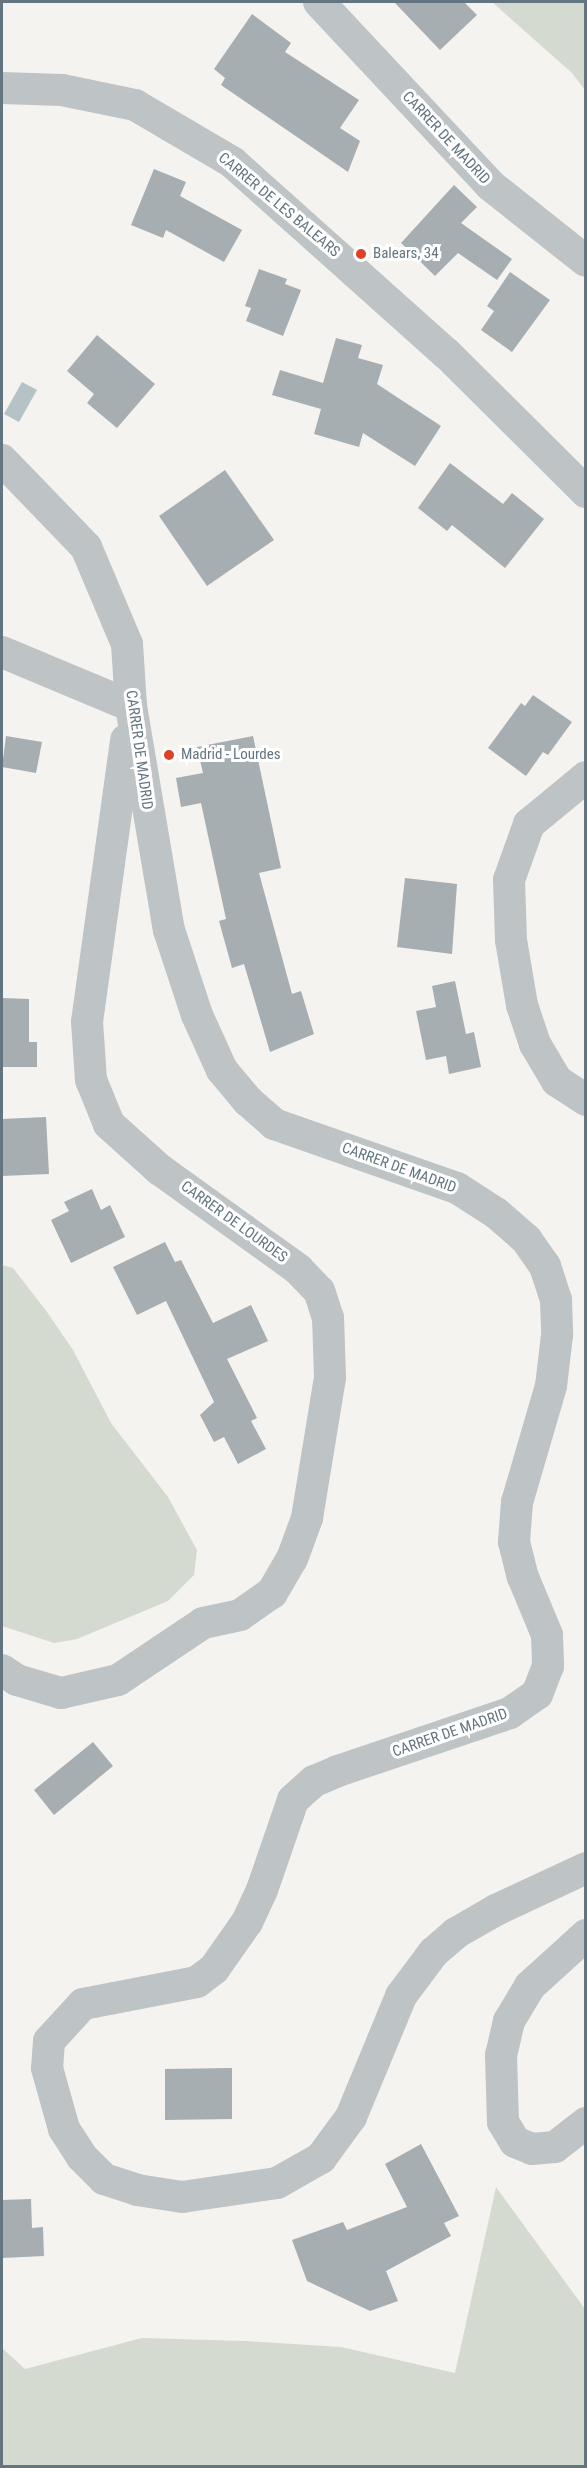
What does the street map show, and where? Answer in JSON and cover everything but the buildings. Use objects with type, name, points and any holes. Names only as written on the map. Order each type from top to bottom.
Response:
[{"type":"street","name":"CARRER DE MADRID","points":[[320,2],[490,185],[585,261]]},
{"type":"street","name":"CARRER DE LES BALEARS","points":[[2,88],[62,90],[135,105],[232,162],[447,354],[585,492]]},
{"type":"street","name":"CARRER DE MADRID","points":[[2,460],[86,547],[127,644],[131,706],[169,930],[197,1015],[222,1070],[248,1101],[274,1124],[457,1188],[526,1239],[545,1266],[556,1300],[558,1335],[551,1386],[517,1502],[514,1542],[523,1576],[547,1635],[548,1666],[537,1694],[510,1713],[314,1781],[293,1800],[262,1890],[247,1922],[214,1969],[197,1982],[83,2004],[49,2041],[47,2068],[64,2129],[82,2157],[104,2179],[137,2190],[182,2197],[278,2183],[321,2158],[351,2117],[401,1996],[434,1953],[456,1933],[496,1910],[585,1869]]},
{"type":"street","points":[[2,652],[131,706]]},
{"type":"street","name":"CARRER DE LOURDES","points":[[2,1670],[17,1680],[61,1693],[118,1680],[203,1623],[240,1615],[272,1593],[292,1559],[307,1518],[330,1377],[328,1318],[319,1291],[298,1269],[160,1170],[109,1124],[91,1080],[87,1022],[131,706]]},
{"type":"street","points":[[585,777],[529,824],[515,854],[509,880],[511,940],[522,1005],[535,1044],[557,1081],[585,1100]]},
{"type":"street","points":[[585,1935],[530,1986],[509,2021],[501,2055],[503,2122],[515,2142],[532,2149],[555,2146],[585,2123]]},
{"type":"shaded area","points":[[492,2],[585,2],[585,90],[572,73]]},
{"type":"shaded area","points":[[22,382],[37,390],[19,422],[4,414]]},
{"type":"shaded area","points":[[2,1265],[13,1268],[73,1350],[111,1423],[168,1497],[197,1550],[194,1575],[168,1601],[77,1639],[54,1643],[2,1626]]},
{"type":"shaded area","points":[[496,2187],[585,2309],[585,2466],[2,2466],[2,2348],[25,2369],[142,2338],[245,2341],[341,2347],[455,2373]]},
{"type":"place","name":"Balears, 34","points":[[361,254]]},
{"type":"place","name":"Madrid - Lourdes","points":[[169,755]]}]
